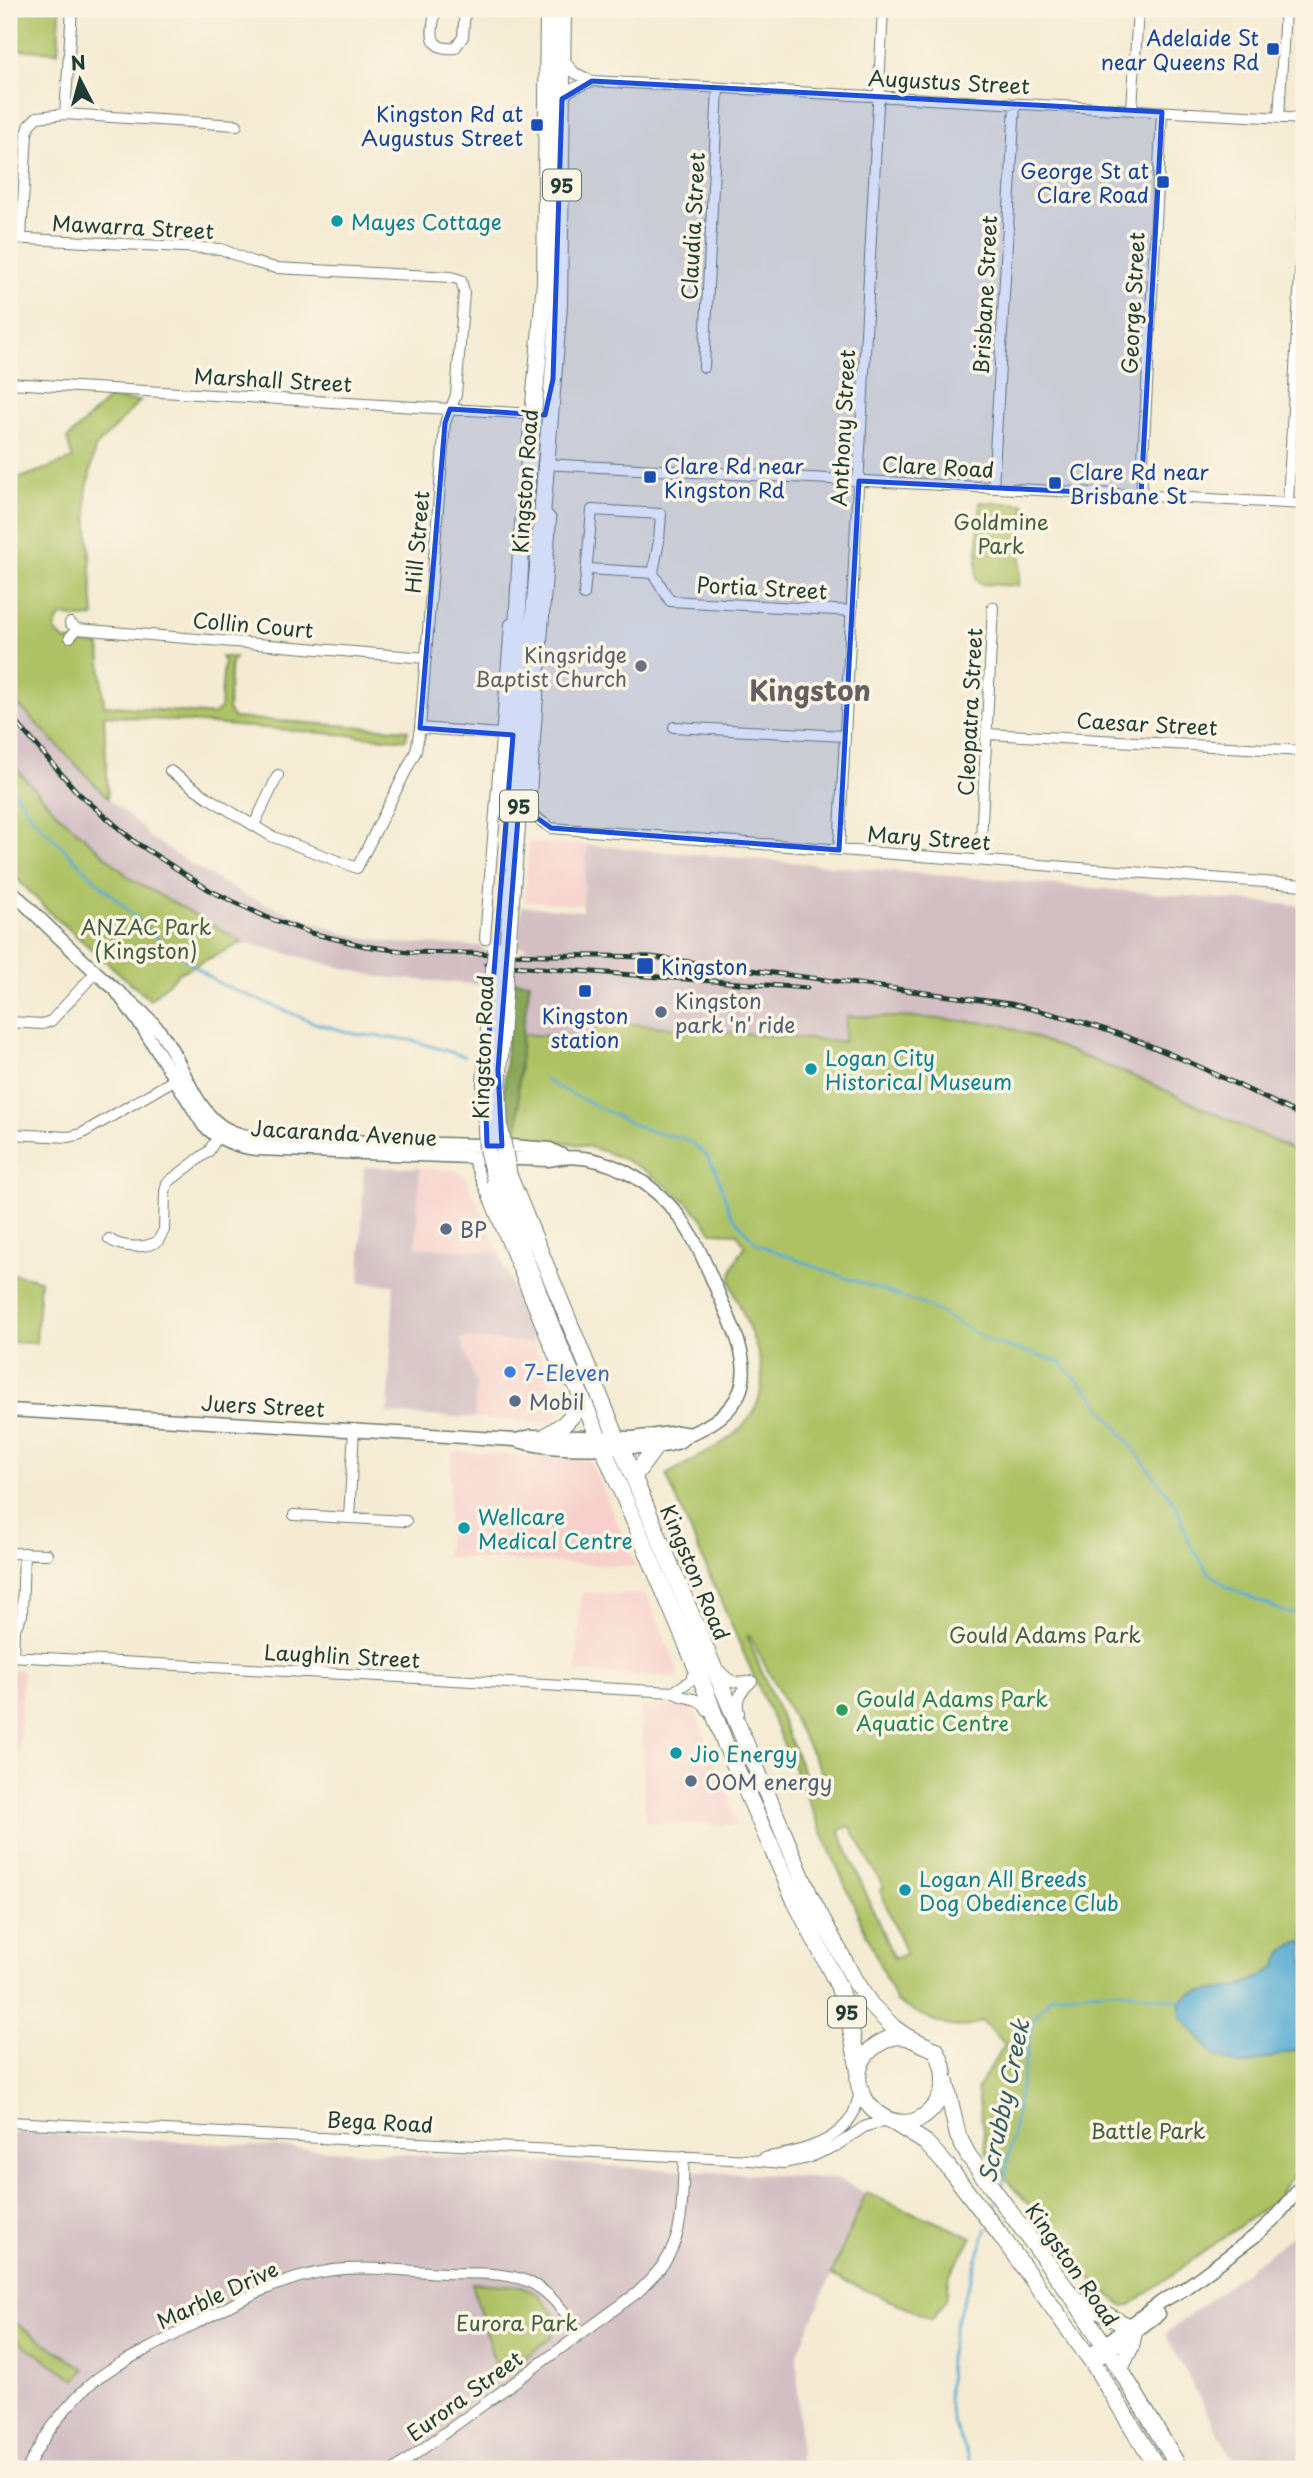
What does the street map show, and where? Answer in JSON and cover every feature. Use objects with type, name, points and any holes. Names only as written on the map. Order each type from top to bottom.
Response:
[{"type":"main road","name":"Kingston Road","points":[[548,9],[547,241],[521,548],[509,792],[496,946],[498,991],[485,1084],[493,1129],[487,1149],[634,1476],[704,1665],[723,1738],[796,1903],[838,1985],[849,2019],[859,2071]]},
{"type":"main road","name":"Kingston Road","points":[[496,946],[547,464],[561,270],[564,9]]},
{"type":"main road","points":[[534,414],[545,409],[548,388],[553,379]]},
{"type":"main road","name":"Kingston Road","points":[[502,1178],[508,1217],[600,1443],[704,1665],[747,1746],[810,1896],[850,1973],[871,2005],[907,2037]]},
{"type":"main road","points":[[546,1436],[564,1424],[584,1402]]},
{"type":"main road","points":[[634,1476],[657,1445]]},
{"type":"main road","name":"95","points":[[860,2092],[859,2071],[866,2054],[881,2041],[896,2036],[907,2037],[936,2050],[942,2061],[944,2079]]},
{"type":"main road","name":"Kingston Road","points":[[944,2079],[958,2136],[968,2155],[1074,2299],[1180,2469]]},
{"type":"main road","points":[[860,2092],[872,2111],[890,2121],[915,2120],[932,2109],[942,2094],[944,2079]]},
{"type":"main road","name":"Kingston Road","points":[[890,2121],[925,2142],[948,2167],[1091,2360],[1158,2469]]},
{"type":"main road","points":[[1074,2299],[1088,2302],[1131,2330],[1131,2346],[1120,2369]]},
{"type":"street","points":[[65,114],[72,9]]},
{"type":"street","points":[[436,9],[432,30],[434,43],[448,49],[455,48],[463,37],[465,9]]},
{"type":"street","name":"Anthony Street","points":[[839,849],[883,9]]},
{"type":"street","points":[[1132,110],[1138,9]]},
{"type":"street","points":[[1279,118],[1285,9]]},
{"type":"street","points":[[563,60],[575,73],[592,81]]},
{"type":"street","points":[[562,99],[570,90],[592,81]]},
{"type":"street","name":"Augustus Street","points":[[592,81],[1304,119]]},
{"type":"street","name":"Claudia Street","points":[[704,367],[718,88]]},
{"type":"street","name":"Brisbane Street","points":[[993,488],[1015,104]]},
{"type":"street","name":"George Street","points":[[1141,495],[1162,112]]},
{"type":"street","points":[[20,239],[27,133],[30,124],[37,117],[65,114],[237,125]]},
{"type":"street","points":[[1288,503],[1304,198]]},
{"type":"street","name":"Mawarra Street","points":[[9,238],[221,249],[276,268],[451,277],[461,281]]},
{"type":"street","name":"Hill Street","points":[[254,825],[271,836],[357,868],[416,751],[445,423],[456,395],[464,292],[461,281]]},
{"type":"street","name":"Marshall Street","points":[[9,383],[534,414]]},
{"type":"street","name":"Clare Road","points":[[528,463],[1304,504]]},
{"type":"street","name":"Mary Street","points":[[543,509],[551,519],[530,807],[535,817],[551,828],[1304,885]]},
{"type":"street","points":[[584,595],[592,510],[661,514],[653,573],[588,569]]},
{"type":"street","name":"Kingston Road","points":[[496,946],[501,734],[515,557],[521,548]]},
{"type":"street","name":"Portia Street","points":[[653,573],[670,601],[852,611]]},
{"type":"street","name":"Cleopatra Street","points":[[980,860],[993,607]]},
{"type":"street","name":"Collin Court","points":[[72,630],[426,658]]},
{"type":"street","points":[[674,727],[845,736]]},
{"type":"street","points":[[420,728],[501,734]]},
{"type":"street","name":"Caesar Street","points":[[987,734],[1304,751]]},
{"type":"street","points":[[170,771],[254,825],[278,775]]},
{"type":"street","name":"Jacaranda Avenue","points":[[9,888],[117,992],[163,1048],[221,1132],[269,1139],[550,1149],[564,1156],[606,1164],[649,1186],[685,1224],[703,1259],[738,1345],[744,1378],[739,1396],[725,1415],[679,1441],[657,1445],[600,1443]]},
{"type":"street","points":[[9,1022],[42,1024],[51,1021],[96,972]]},
{"type":"street","name":"Jacaranda Avenue","points":[[163,1048],[174,1080],[198,1119],[238,1146],[257,1149],[549,1160],[564,1156]]},
{"type":"street","points":[[9,1133],[64,1137],[81,1135],[174,1080]]},
{"type":"street","points":[[109,1240],[124,1245],[148,1245],[158,1241],[164,1230],[167,1182],[209,1151],[221,1132]]},
{"type":"street","name":"Kingston Road","points":[[472,1157],[563,1378],[577,1386]]},
{"type":"street","name":"Juers Street","points":[[9,1410],[354,1429],[515,1440],[531,1445],[600,1443]]},
{"type":"street","points":[[349,1518],[354,1429]]},
{"type":"street","name":"Jacaranda Avenue","points":[[619,1443],[678,1432],[690,1434]]},
{"type":"street","name":"Juers Street","points":[[515,1440],[546,1436],[600,1443]]},
{"type":"street","points":[[294,1515],[406,1521]]},
{"type":"street","points":[[9,1553],[47,1554]]},
{"type":"street","points":[[11,1656],[14,1630],[22,1615],[24,1553]]},
{"type":"street","name":"Laughlin Street","points":[[11,1656],[673,1692],[679,1697],[691,1697],[700,1701],[723,1738]]},
{"type":"street","points":[[673,1692],[690,1681],[704,1665],[729,1682],[737,1684],[752,1681],[736,1700],[747,1746]]},
{"type":"street","name":"Bega Road","points":[[750,2160],[804,2149],[829,2137],[843,2128],[852,2114],[860,2092]]},
{"type":"street","name":"Bega Road","points":[[9,2122],[783,2163],[808,2158],[836,2146],[864,2127],[890,2121]]},
{"type":"street","name":"Eurora Street","points":[[395,2469],[637,2293],[669,2256],[680,2227],[684,2156]]},
{"type":"street","points":[[1091,2360],[1131,2330],[1161,2302],[1184,2289],[1265,2228],[1304,2183]]},
{"type":"street","name":"Marble Drive","points":[[27,2469],[42,2439],[57,2418],[95,2380],[240,2300],[268,2287],[300,2277],[333,2270],[369,2269],[504,2276],[528,2281],[548,2294],[582,2333]]},
{"type":"highlighted area","points":[[592,81],[1162,112],[1141,495],[859,481],[839,850],[551,828],[519,805],[498,1070],[502,1146],[487,1146],[485,1084],[513,735],[420,728],[445,423],[450,409],[545,415],[553,379],[562,99]]},
{"type":"shaded area","points":[[9,695],[108,798],[148,833],[146,835],[194,866],[245,896],[345,934],[395,943],[480,946],[488,953],[485,985],[379,977],[243,942],[131,879],[54,811],[9,761]]},
{"type":"shaded area","points":[[529,842],[587,845],[582,905],[524,901]]},
{"type":"shaded area","points":[[587,845],[1304,906],[1304,1155],[1145,1081],[1001,1024],[847,1016],[845,1042],[595,1022],[593,1039],[522,1034],[530,982],[510,981],[512,956],[528,947],[518,946],[522,906],[582,911]]},
{"type":"shaded area","points":[[364,1167],[420,1168],[416,1247],[499,1252],[534,1343],[460,1338],[476,1383],[475,1418],[388,1414],[394,1285],[360,1283]]},
{"type":"shaded area","points":[[420,1168],[455,1170],[466,1177],[499,1252],[416,1247]]},
{"type":"shaded area","points":[[460,1338],[534,1343],[556,1397],[558,1415],[554,1421],[545,1423],[475,1418],[476,1383]]},
{"type":"shaded area","points":[[452,1451],[590,1460],[636,1567],[446,1557]]},
{"type":"shaded area","points":[[581,1592],[647,1595],[678,1669],[677,1678],[576,1672]]},
{"type":"shaded area","points":[[9,1670],[23,1671],[18,1770],[9,1770]]},
{"type":"shaded area","points":[[641,1706],[683,1707],[696,1712],[734,1812],[736,1825],[645,1823]]},
{"type":"shaded area","points":[[9,2132],[838,2179],[866,2193],[797,2356],[800,2469],[9,2469]]},
{"type":"shaded area","points":[[1304,2226],[1304,2469],[1238,2469],[1165,2334]]},
{"type":"green space","points":[[9,9],[60,9],[58,52],[9,49]]},
{"type":"green space","points":[[108,399],[140,401],[95,448],[86,494],[94,617],[63,615],[57,621],[55,631],[64,640],[100,646],[104,705],[213,715],[220,709],[224,662],[221,657],[236,657],[231,662],[228,710],[234,718],[408,730],[406,740],[104,715],[108,798],[9,695],[9,482],[73,459],[67,439]]},
{"type":"green space","name":"Goldmine Park","points":[[980,502],[1025,504],[1019,586],[981,584],[976,579]]},
{"type":"green space","name":"ANZAC Park (Kingston)","points":[[9,761],[55,811],[131,879],[243,942],[179,973],[150,1000],[49,912],[9,870]]},
{"type":"green space","points":[[510,981],[530,982],[522,1034],[518,1088],[519,1123],[515,1136],[507,1137],[504,1091]]},
{"type":"green space","points":[[847,1016],[927,1018],[1001,1024],[1145,1081],[1304,1155],[1304,2162],[1273,2202],[1130,2305],[1123,2306],[1093,2281],[986,2151],[977,2089],[1005,2044],[982,2021],[971,2026],[949,2026],[896,2002],[666,1475],[735,1433],[754,1411],[760,1397],[762,1382],[758,1352],[731,1284],[733,1267],[745,1246],[737,1233],[712,1232],[681,1197],[631,1163],[577,1144],[515,1136],[519,1123],[518,1088],[522,1034],[593,1039],[595,1021],[844,1042]],"holes":[[[749,1635],[829,1786],[812,1793],[747,1636]],[[850,1826],[884,1888],[880,1890],[906,1954],[894,1959],[839,1830]]]},
{"type":"green space","points":[[9,1273],[40,1280],[36,1343],[9,1342]]},
{"type":"green space","points":[[866,2193],[972,2237],[950,2274],[946,2299],[932,2319],[831,2275]]},
{"type":"green space","name":"Eurora Park","points":[[472,2283],[519,2286],[538,2294],[555,2316],[553,2336],[499,2378]]},
{"type":"green space","points":[[9,2319],[85,2369],[76,2380],[9,2335]]},
{"type":"water","points":[[1304,1942],[1304,2048],[1242,2066],[1215,2056],[1180,2015],[1181,2001],[1192,1993],[1237,1987],[1259,1978],[1276,1967],[1282,1952]]},
{"type":"waterway","points":[[9,784],[35,820],[98,882],[166,946],[218,983],[315,1023],[355,1034],[410,1040],[464,1056]]},
{"type":"waterway","points":[[544,1080],[630,1123],[692,1143],[707,1156],[716,1171],[730,1213],[757,1244],[928,1306],[991,1342],[1060,1362],[1093,1396],[1177,1506],[1189,1542],[1208,1572],[1229,1588],[1287,1613],[1304,1613]]},
{"type":"waterway","name":"Scrubby Creek","points":[[1001,2189],[1033,2019],[1053,1995],[1116,1990],[1181,2001]]},
{"type":"waterway","name":"Scrubby Creek","points":[[992,2215],[996,2202]]},
{"type":"waterway","name":"Scrubby Creek","points":[[973,2469],[952,2419],[948,2402],[949,2358],[955,2326],[987,2228]]},
{"type":"railway","points":[[9,714],[78,793],[135,842],[211,891],[266,917],[311,933],[365,946],[409,952],[651,957],[1011,1004],[1078,1021],[1152,1047],[1304,1117]]},
{"type":"railway","points":[[486,964],[807,988]]},
{"type":"place","name":"Adelaide St near Queens Rd","points":[[1273,49]]},
{"type":"place","name":"Kingston Rd at Augustus Street","points":[[537,125]]},
{"type":"place","name":"George St at Clare Road","points":[[1163,182]]},
{"type":"place","name":"Mayes Cottage","points":[[337,221]]},
{"type":"place","name":"Clare Rd near Kingston Rd","points":[[650,477]]},
{"type":"place","name":"Clare Rd near Brisbane St","points":[[1055,483]]},
{"type":"place","name":"Kingsridge Baptist Church","points":[[641,666]]},
{"type":"place","name":"Kingston","points":[[645,966]]},
{"type":"place","name":"Kingston station","points":[[585,991]]},
{"type":"place","name":"Kingston park 'n' ride","points":[[661,1012]]},
{"type":"place","name":"Logan City Historical Museum","points":[[811,1069]]},
{"type":"place","name":"BP","points":[[446,1229]]},
{"type":"place","name":"7-Eleven","points":[[510,1372]]},
{"type":"place","name":"Mobil","points":[[515,1401]]},
{"type":"place","name":"Wellcare Medical Centre","points":[[464,1528]]},
{"type":"place","name":"Gould Adams Park Aquatic Centre","points":[[842,1710]]},
{"type":"place","name":"Jio Energy","points":[[676,1753]]},
{"type":"place","name":"OOM energy","points":[[691,1781]]},
{"type":"place","name":"Logan All Breeds Dog Obedience Club","points":[[905,1890]]},
{"type":"district","name":"Kingston","points":[[810,689]]},
{"type":"park label","name":"Gould Adams Park","points":[[1045,1634]]},
{"type":"park label","name":"Battle Park","points":[[1148,2130]]}]
